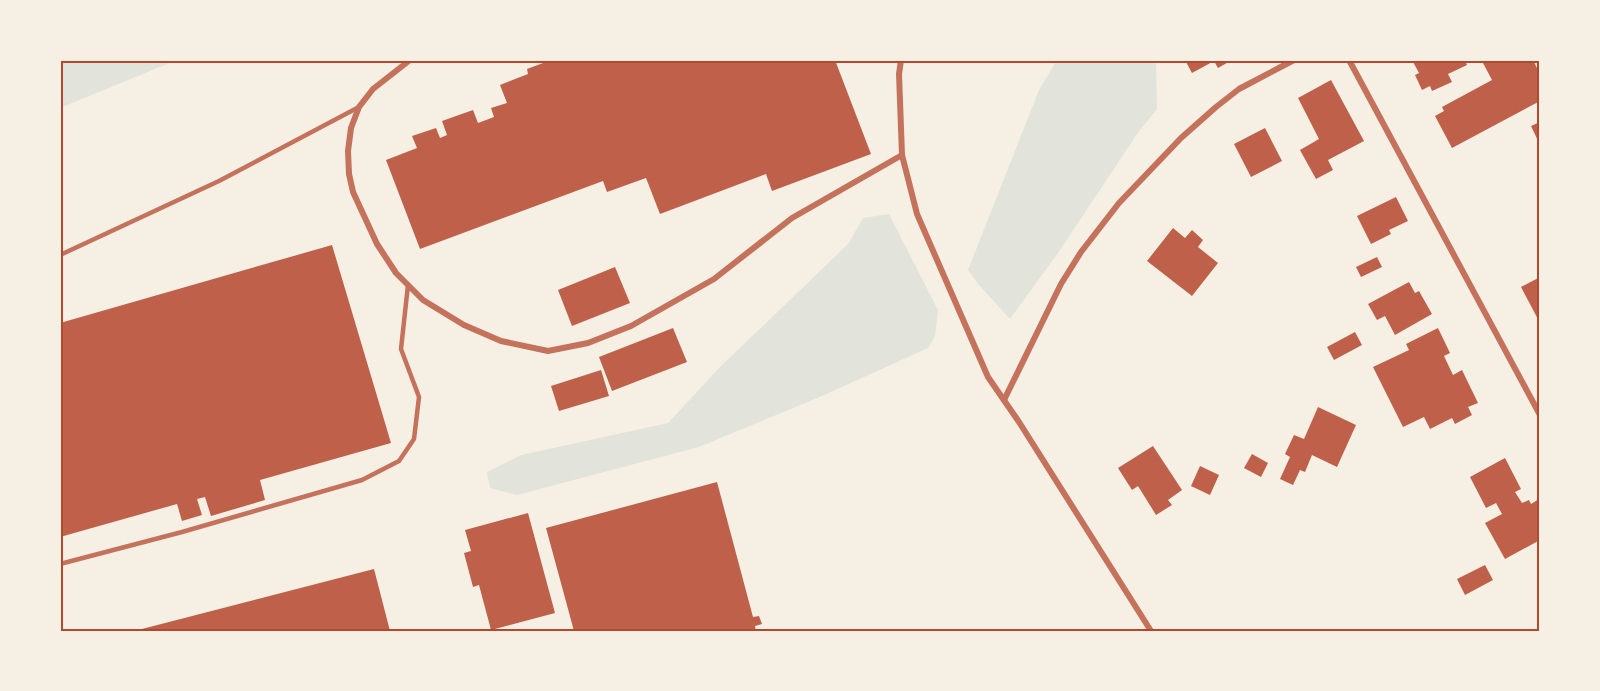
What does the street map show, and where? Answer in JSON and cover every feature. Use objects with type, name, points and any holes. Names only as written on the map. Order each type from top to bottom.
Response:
[{"type":"street","points":[[410,60],[373,89],[359,107],[351,128],[348,174],[353,192],[377,244],[396,273],[423,300],[464,326],[501,341],[548,351],[588,343],[631,326],[714,279],[792,218],[902,155]]},
{"type":"street","points":[[901,60],[899,74],[902,155],[917,214],[988,377],[1151,631]]},
{"type":"street","points":[[1004,400],[1061,284],[1081,252],[1119,203],[1180,138],[1222,102],[1250,82],[1294,60]]},
{"type":"street","points":[[1349,60],[1540,415]]},
{"type":"lane","points":[[60,255],[219,181],[359,107]]},
{"type":"lane","points":[[60,564],[182,532],[362,480],[399,461],[414,439],[419,397],[401,349],[408,285]]},
{"type":"shaded area","points":[[60,60],[177,60],[60,108]]},
{"type":"shaded area","points":[[1057,60],[1156,60],[1157,109],[1137,134],[1058,253],[1010,319],[968,270],[1039,90]]},
{"type":"shaded area","points":[[889,214],[938,310],[935,336],[928,348],[822,396],[699,447],[517,495],[490,488],[487,472],[521,455],[668,423],[719,368],[848,244],[863,218]]},
{"type":"building","points":[[551,60],[835,60],[871,154],[772,191],[766,174],[660,214],[646,178],[607,192],[603,181],[420,249],[386,160],[417,148],[412,136],[436,128],[440,138],[447,135],[442,121],[473,110],[478,123],[494,117],[491,108],[507,103],[500,85],[528,74],[527,69]]},
{"type":"building","points":[[1185,60],[1232,60],[1218,68],[1214,61],[1192,73]]},
{"type":"building","points":[[1412,60],[1465,60],[1467,65],[1448,74],[1452,82],[1432,91],[1430,86],[1422,90],[1415,75],[1419,73]]},
{"type":"building","points":[[1488,60],[1533,60],[1540,74],[1540,101],[1452,148],[1435,116],[1444,111],[1442,107],[1492,80],[1483,63]]},
{"type":"building","points":[[1331,80],[1364,141],[1328,160],[1333,170],[1316,179],[1300,150],[1319,139],[1298,98]]},
{"type":"building","points":[[1540,122],[1540,145],[1531,126]]},
{"type":"building","points":[[1265,128],[1282,161],[1251,177],[1234,144]]},
{"type":"building","points":[[1396,197],[1408,221],[1389,230],[1391,234],[1371,244],[1357,216]]},
{"type":"building","points":[[1173,228],[1185,238],[1192,230],[1203,240],[1198,247],[1218,263],[1192,296],[1147,261]]},
{"type":"building","points":[[332,245],[391,443],[260,480],[265,500],[211,516],[205,497],[197,499],[202,515],[182,521],[177,504],[60,537],[60,323]]},
{"type":"building","points":[[1377,257],[1382,267],[1361,277],[1356,267]]},
{"type":"building","points":[[615,267],[630,303],[572,326],[558,290]]},
{"type":"building","points":[[1540,277],[1540,323],[1521,287]]},
{"type":"building","points":[[1409,282],[1415,293],[1419,291],[1432,314],[1395,335],[1385,316],[1377,320],[1368,304]]},
{"type":"building","points":[[673,328],[687,362],[612,391],[599,357]]},
{"type":"building","points":[[1438,328],[1450,353],[1444,356],[1453,375],[1462,370],[1478,403],[1468,407],[1472,415],[1455,424],[1452,418],[1430,429],[1424,417],[1403,427],[1373,367],[1409,350],[1406,344]]},
{"type":"building","points":[[1355,332],[1362,345],[1334,360],[1327,347]]},
{"type":"building","points":[[601,370],[609,396],[559,411],[551,386]]},
{"type":"building","points":[[1318,407],[1356,425],[1337,467],[1312,455],[1305,472],[1300,470],[1293,485],[1280,479],[1290,457],[1285,454],[1294,435],[1304,439]]},
{"type":"building","points":[[1153,446],[1182,490],[1168,500],[1172,505],[1156,515],[1138,486],[1132,490],[1118,468]]},
{"type":"building","points":[[1252,454],[1268,463],[1261,477],[1244,468]]},
{"type":"building","points":[[1505,458],[1521,489],[1515,492],[1522,503],[1529,500],[1531,504],[1539,499],[1540,540],[1505,559],[1485,523],[1502,514],[1496,503],[1486,508],[1470,477]]},
{"type":"building","points":[[1200,466],[1219,475],[1210,495],[1191,486]]},
{"type":"building","points":[[717,482],[753,617],[759,616],[762,624],[755,626],[756,631],[574,631],[546,528]]},
{"type":"building","points":[[528,513],[555,613],[491,630],[479,585],[473,587],[464,553],[471,551],[465,530]]},
{"type":"building","points":[[1485,565],[1493,580],[1465,595],[1457,579]]},
{"type":"building","points":[[374,569],[390,631],[138,631],[138,630]]}]
